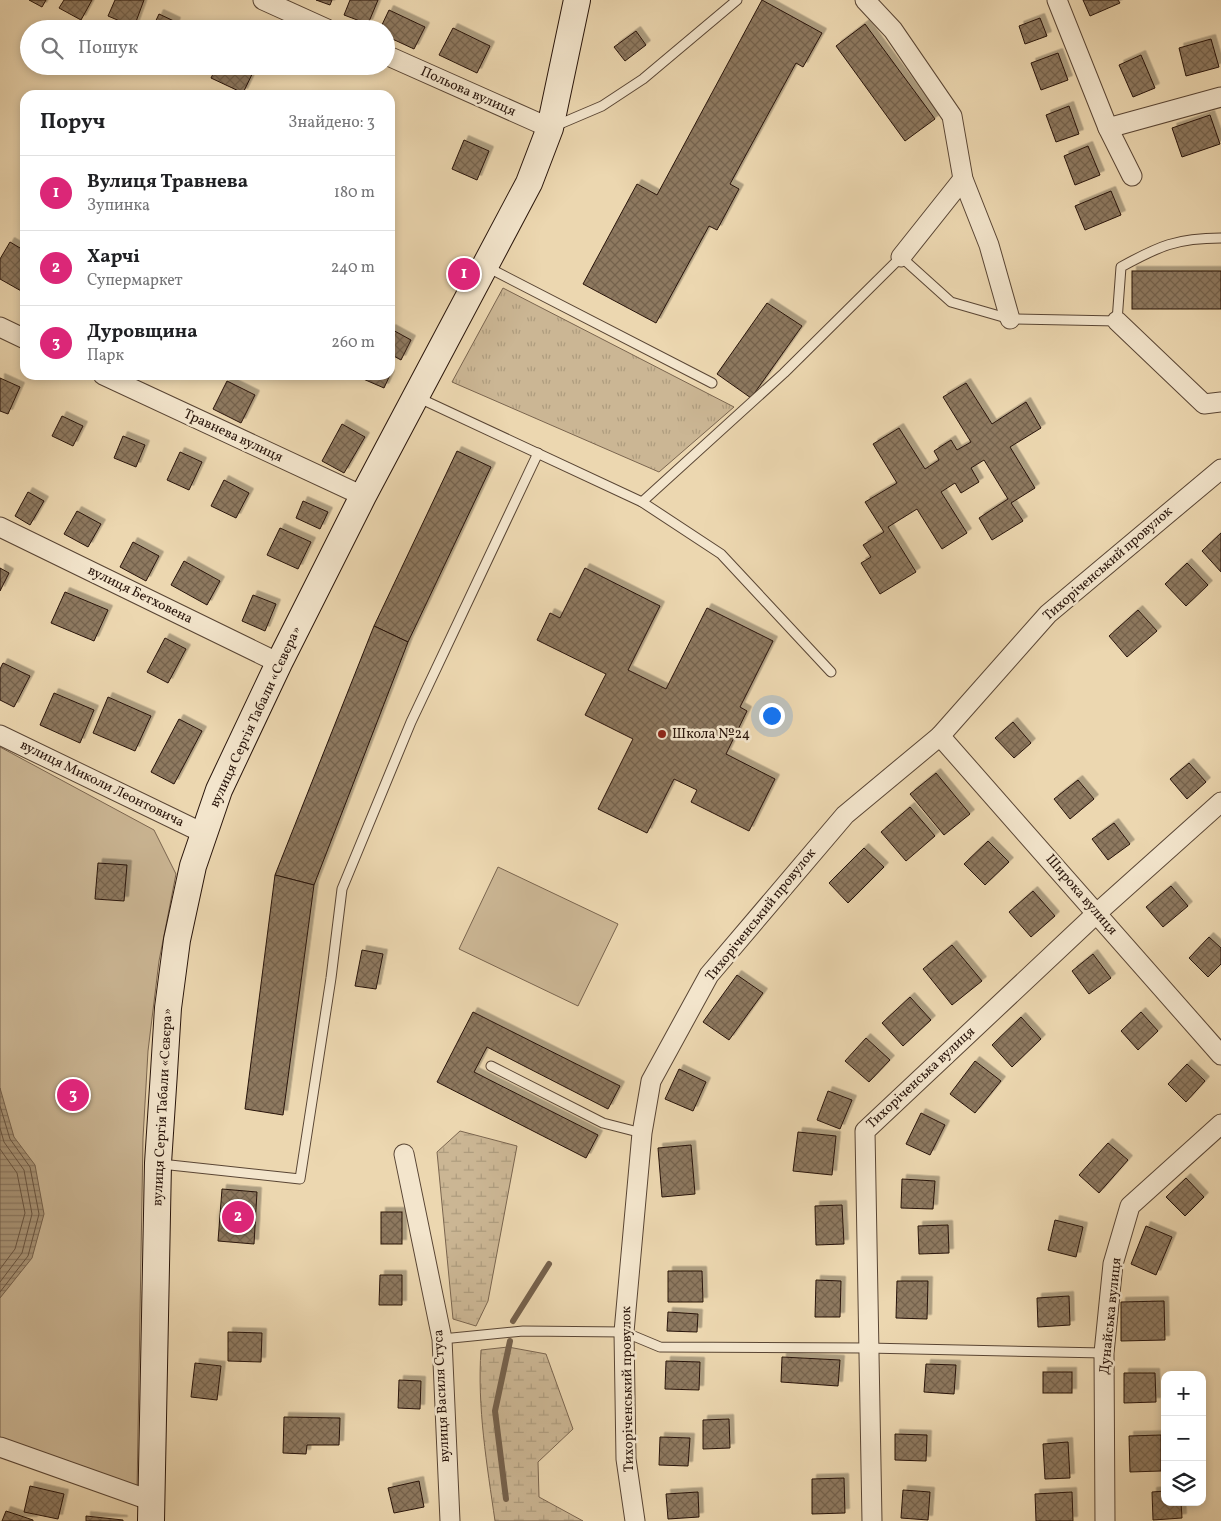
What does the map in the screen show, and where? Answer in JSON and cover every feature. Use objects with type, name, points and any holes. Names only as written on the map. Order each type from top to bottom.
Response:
[{"type":"main road","name":"вулиця Сергія Табали «Сєвєра»","points":[[152,1511],[158,1163],[168,1008],[185,899],[203,833],[219,790],[279,663],[363,496],[529,184],[550,128],[577,0]]},
{"type":"street","points":[[263,0],[307,20]]},
{"type":"street","points":[[865,0],[893,30],[952,116],[963,179],[989,245],[1010,319]]},
{"type":"street","points":[[1057,0],[1108,128],[1132,176]]},
{"type":"street","name":"Польова вулиця","points":[[395,59],[550,128]]},
{"type":"street","points":[[1108,128],[1221,97]]},
{"type":"street","points":[[901,257],[963,179]]},
{"type":"street","points":[[1117,321],[1204,404],[1221,402]]},
{"type":"street","points":[[0,327],[20,337]]},
{"type":"street","name":"Травнева вулиця","points":[[114,380],[363,496]]},
{"type":"street","name":"Тихоріченський провулок","points":[[635,1521],[626,1460],[624,1332],[642,1133],[651,1081],[709,975],[845,815],[940,736],[1048,614],[1221,469]]},
{"type":"street","name":"вулиця Бетховена","points":[[0,527],[279,663]]},
{"type":"street","name":"вулиця Миколи Леонтовича","points":[[0,734],[203,833]]},
{"type":"street","name":"Широка вулиця","points":[[940,736],[1221,1055]]},
{"type":"street","name":"Тихоріченська вулиця","points":[[872,1521],[867,1348],[865,1131],[1097,913],[1221,802]]},
{"type":"street","name":"Дунайська вулиця","points":[[1106,1521],[1104,1353],[1113,1264],[1130,1206],[1221,1124]]},
{"type":"street","name":"вулиця Василя Стуса","points":[[404,1154],[442,1339],[450,1521]]},
{"type":"street","points":[[0,1447],[152,1511]]},
{"type":"lane","points":[[550,128],[602,106],[643,79],[737,0]]},
{"type":"lane","points":[[642,502],[784,373],[901,257],[951,302],[1010,319],[1117,321],[1121,267],[1160,246],[1196,238],[1221,238]]},
{"type":"lane","points":[[485,266],[712,383]]},
{"type":"lane","points":[[416,396],[642,502],[721,554],[831,672]]},
{"type":"lane","points":[[158,1163],[300,1179],[331,978],[342,889],[411,722],[538,453]]},
{"type":"lane","points":[[491,1066],[603,1123],[642,1133]]},
{"type":"lane","points":[[442,1339],[523,1331],[624,1332],[660,1347],[867,1348],[1104,1353]]},
{"type":"green space","points":[[503,288],[734,407],[659,472],[452,382]]},
{"type":"green space","points":[[0,747],[154,830],[176,874],[159,961],[148,1051],[143,1138],[137,1491],[0,1444]]},
{"type":"green space","points":[[498,867],[618,924],[578,1006],[459,949]]},
{"type":"green space","points":[[460,1131],[517,1146],[488,1301],[476,1326],[453,1319],[437,1152]]},
{"type":"green space","points":[[508,1347],[546,1354],[573,1429],[538,1462],[539,1497],[583,1521],[495,1521],[480,1393],[481,1350]]},
{"type":"water","points":[[0,1088],[14,1137],[35,1165],[44,1214],[32,1258],[0,1298]]},
{"type":"building","points":[[29,0],[46,0],[42,7]]},
{"type":"building","points":[[64,0],[92,0],[81,20],[59,8]]},
{"type":"building","points":[[115,0],[144,0],[137,20],[117,20],[108,16]]},
{"type":"building","points":[[316,0],[332,0],[330,5]]},
{"type":"building","points":[[350,0],[378,0],[370,20],[357,20],[344,15]]},
{"type":"building","points":[[762,0],[822,33],[803,67],[796,63],[730,184],[739,189],[717,230],[709,226],[656,323],[583,284],[637,184],[657,195]]},
{"type":"building","points":[[1083,0],[1118,0],[1120,3],[1090,16]]},
{"type":"building","points":[[389,10],[425,27],[414,49],[395,40],[395,20],[384,20]]},
{"type":"building","points":[[159,14],[172,20],[156,20]]},
{"type":"building","points":[[1040,18],[1047,36],[1025,44],[1019,26]]},
{"type":"building","points":[[865,24],[935,119],[905,141],[836,46]]},
{"type":"building","points":[[453,28],[490,46],[477,73],[439,55]]},
{"type":"building","points":[[636,31],[646,45],[625,61],[614,47]]},
{"type":"building","points":[[1211,39],[1219,67],[1186,76],[1179,48]]},
{"type":"building","points":[[1058,53],[1068,80],[1041,90],[1031,63]]},
{"type":"building","points":[[1141,55],[1155,88],[1133,97],[1119,65]]},
{"type":"building","points":[[212,75],[252,75],[244,90],[237,90],[211,78]]},
{"type":"building","points":[[1069,106],[1079,134],[1056,142],[1046,115]]},
{"type":"building","points":[[1210,115],[1220,144],[1182,157],[1172,128]]},
{"type":"building","points":[[464,140],[489,151],[477,180],[452,169]]},
{"type":"building","points":[[1088,146],[1100,175],[1075,185],[1064,156]]},
{"type":"building","points":[[1111,191],[1121,215],[1085,230],[1075,206]]},
{"type":"building","points":[[10,242],[20,248],[20,290],[0,279],[0,259]]},
{"type":"building","points":[[1132,271],[1221,271],[1221,309],[1132,309]]},
{"type":"building","points":[[767,303],[802,326],[751,398],[717,374]]},
{"type":"building","points":[[395,331],[411,340],[401,360],[395,357]]},
{"type":"building","points":[[0,378],[20,387],[8,414],[0,411]]},
{"type":"building","points":[[366,380],[388,380],[384,388]]},
{"type":"building","points":[[227,381],[255,395],[241,423],[213,409]]},
{"type":"building","points":[[966,383],[992,424],[1026,402],[1041,428],[1010,447],[1035,488],[1011,503],[1023,521],[992,540],[979,518],[1008,499],[984,460],[971,468],[979,482],[961,493],[955,483],[941,492],[967,533],[942,549],[917,509],[888,527],[916,572],[880,594],[861,563],[871,557],[863,545],[884,532],[865,502],[897,483],[873,444],[899,428],[925,469],[939,460],[934,451],[951,440],[957,450],[971,442],[943,397]]},
{"type":"building","points":[[62,416],[83,426],[73,446],[52,436]]},
{"type":"building","points":[[342,424],[365,437],[344,473],[322,461]]},
{"type":"building","points":[[123,436],[145,445],[136,467],[114,458]]},
{"type":"building","points":[[457,451],[491,467],[408,642],[374,626]]},
{"type":"building","points":[[180,452],[202,462],[189,490],[167,480]]},
{"type":"building","points":[[224,480],[249,493],[236,518],[211,506]]},
{"type":"building","points":[[28,492],[44,501],[30,525],[15,516]]},
{"type":"building","points":[[303,501],[328,512],[320,529],[296,518]]},
{"type":"building","points":[[77,511],[101,524],[88,547],[64,534]]},
{"type":"building","points":[[280,528],[311,542],[298,569],[267,555]]},
{"type":"building","points":[[1221,533],[1221,572],[1202,551]]},
{"type":"building","points":[[133,542],[159,556],[146,581],[120,567]]},
{"type":"building","points":[[184,561],[220,581],[207,605],[171,585]]},
{"type":"building","points":[[1187,563],[1208,585],[1186,606],[1165,584]]},
{"type":"building","points":[[0,568],[9,573],[0,591]]},
{"type":"building","points":[[585,568],[660,606],[628,670],[666,689],[707,608],[773,641],[740,707],[747,711],[726,754],[775,779],[749,831],[691,802],[697,790],[674,779],[647,833],[598,809],[633,739],[585,715],[606,674],[537,640],[550,613],[560,618]]},
{"type":"building","points":[[65,592],[108,610],[94,641],[51,623]]},
{"type":"building","points":[[253,595],[276,604],[265,631],[242,621]]},
{"type":"building","points":[[1138,610],[1157,631],[1127,657],[1109,636]]},
{"type":"building","points":[[374,626],[408,642],[314,885],[275,875]]},
{"type":"building","points":[[165,638],[186,649],[168,683],[147,672]]},
{"type":"building","points":[[3,663],[30,676],[14,707],[0,700],[0,669]]},
{"type":"building","points":[[54,693],[94,710],[80,743],[40,725]]},
{"type":"building","points":[[108,697],[151,716],[135,751],[93,733]]},
{"type":"building","points":[[179,719],[202,731],[174,784],[151,772]]},
{"type":"building","points":[[1013,722],[1031,743],[1014,758],[995,738]]},
{"type":"building","points":[[1189,763],[1206,782],[1187,799],[1170,779]]},
{"type":"building","points":[[936,773],[970,814],[944,835],[910,794]]},
{"type":"building","points":[[1078,780],[1094,799],[1070,819],[1054,799]]},
{"type":"building","points":[[910,807],[935,836],[906,861],[881,832]]},
{"type":"building","points":[[1114,823],[1130,844],[1108,860],[1092,839]]},
{"type":"building","points":[[988,841],[1009,862],[985,885],[964,864]]},
{"type":"building","points":[[864,848],[884,867],[848,903],[829,883]]},
{"type":"building","points":[[98,863],[127,865],[124,901],[95,899]]},
{"type":"building","points":[[275,875],[314,885],[283,1115],[245,1109]]},
{"type":"building","points":[[1171,886],[1188,906],[1163,927],[1146,907]]},
{"type":"building","points":[[1033,891],[1055,916],[1031,937],[1009,912]]},
{"type":"building","points":[[1209,937],[1221,948],[1221,964],[1208,977],[1189,958]]},
{"type":"building","points":[[952,945],[982,981],[952,1005],[923,969]]},
{"type":"building","points":[[362,950],[383,954],[376,989],[355,986]]},
{"type":"building","points":[[1093,954],[1111,978],[1089,994],[1072,971]]},
{"type":"building","points":[[737,975],[763,993],[729,1040],[703,1022]]},
{"type":"building","points":[[910,997],[931,1020],[903,1046],[882,1023]]},
{"type":"building","points":[[473,1012],[620,1086],[608,1109],[487,1047],[474,1072],[598,1135],[586,1158],[437,1082]]},
{"type":"building","points":[[1141,1012],[1158,1031],[1138,1050],[1121,1031]]},
{"type":"building","points":[[1021,1017],[1041,1039],[1012,1067],[992,1045]]},
{"type":"building","points":[[866,1038],[890,1060],[869,1082],[845,1061]]},
{"type":"building","points":[[975,1061],[1001,1081],[975,1113],[950,1094]]},
{"type":"building","points":[[1187,1064],[1205,1081],[1186,1102],[1168,1084]]},
{"type":"building","points":[[679,1069],[706,1082],[693,1111],[665,1099]]},
{"type":"building","points":[[828,1091],[852,1100],[840,1129],[817,1120]]},
{"type":"building","points":[[921,1113],[945,1125],[930,1155],[906,1144]]},
{"type":"building","points":[[798,1132],[836,1136],[832,1175],[793,1171]]},
{"type":"building","points":[[1108,1143],[1128,1160],[1099,1193],[1079,1175]]},
{"type":"building","points":[[691,1145],[695,1194],[662,1197],[658,1148]]},
{"type":"building","points":[[1186,1178],[1204,1197],[1185,1216],[1166,1197]]},
{"type":"building","points":[[902,1179],[935,1181],[933,1209],[901,1208]]},
{"type":"building","points":[[222,1189],[257,1192],[254,1244],[218,1241]]},
{"type":"building","points":[[842,1205],[844,1244],[816,1245],[815,1206]]},
{"type":"building","points":[[381,1212],[402,1212],[402,1244],[381,1244]]},
{"type":"building","points":[[1055,1220],[1083,1227],[1076,1257],[1048,1250]]},
{"type":"building","points":[[948,1225],[949,1253],[919,1254],[918,1226]]},
{"type":"building","points":[[1146,1226],[1172,1237],[1156,1275],[1131,1264]]},
{"type":"building","points":[[668,1271],[702,1271],[703,1302],[668,1302]]},
{"type":"building","points":[[380,1275],[402,1275],[402,1305],[379,1305]]},
{"type":"building","points":[[816,1280],[841,1281],[840,1317],[815,1317]]},
{"type":"building","points":[[897,1281],[928,1281],[927,1319],[896,1318]]},
{"type":"building","points":[[1069,1296],[1070,1325],[1038,1327],[1037,1298]]},
{"type":"building","points":[[1164,1301],[1165,1340],[1121,1341],[1121,1302]]},
{"type":"building","points":[[668,1312],[698,1314],[697,1332],[667,1331]]},
{"type":"building","points":[[228,1332],[262,1333],[261,1362],[228,1361]]},
{"type":"building","points":[[782,1357],[840,1360],[838,1386],[781,1382]]},
{"type":"building","points":[[666,1361],[700,1362],[699,1390],[665,1389]]},
{"type":"building","points":[[195,1363],[221,1366],[217,1400],[191,1397]]},
{"type":"building","points":[[926,1364],[956,1365],[954,1394],[924,1392]]},
{"type":"building","points":[[1043,1372],[1072,1372],[1072,1393],[1043,1393]]},
{"type":"building","points":[[1124,1373],[1155,1373],[1156,1402],[1124,1403]]},
{"type":"building","points":[[399,1380],[421,1381],[420,1409],[398,1408]]},
{"type":"building","points":[[284,1417],[340,1418],[339,1445],[307,1445],[306,1454],[283,1453]]},
{"type":"building","points":[[729,1419],[730,1448],[703,1449],[703,1420]]},
{"type":"building","points":[[895,1434],[927,1435],[926,1461],[895,1460]]},
{"type":"building","points":[[1161,1435],[1161,1471],[1130,1472],[1129,1436]]},
{"type":"building","points":[[660,1437],[690,1438],[688,1466],[659,1465]]},
{"type":"building","points":[[1068,1442],[1070,1478],[1045,1479],[1043,1444]]},
{"type":"building","points":[[844,1478],[845,1513],[812,1514],[812,1479]]},
{"type":"building","points":[[419,1481],[424,1507],[394,1513],[388,1488]]},
{"type":"building","points":[[30,1486],[64,1494],[58,1519],[24,1512]]},
{"type":"building","points":[[903,1490],[930,1492],[928,1520],[901,1518]]},
{"type":"building","points":[[1161,1491],[1161,1506],[1181,1506],[1182,1518],[1153,1520],[1152,1492]]},
{"type":"building","points":[[698,1492],[699,1517],[668,1519],[666,1494]]},
{"type":"building","points":[[1072,1492],[1073,1521],[1036,1521],[1035,1494]]},
{"type":"building","points":[[6,1511],[33,1520],[33,1521],[2,1521]]},
{"type":"building","points":[[86,1516],[123,1520],[123,1521],[86,1521]]},
{"type":"waterway","points":[[513,1321],[549,1264]]},
{"type":"waterway","points":[[506,1499],[495,1411],[510,1341]]},
{"type":"place","name":"Вулиця Травнева","points":[[464,274]]},
{"type":"place","name":"Школа №24","points":[[662,734]]},
{"type":"place","name":"Дуровщина","points":[[73,1095]]},
{"type":"place","name":"Харчі","points":[[238,1217]]}]
